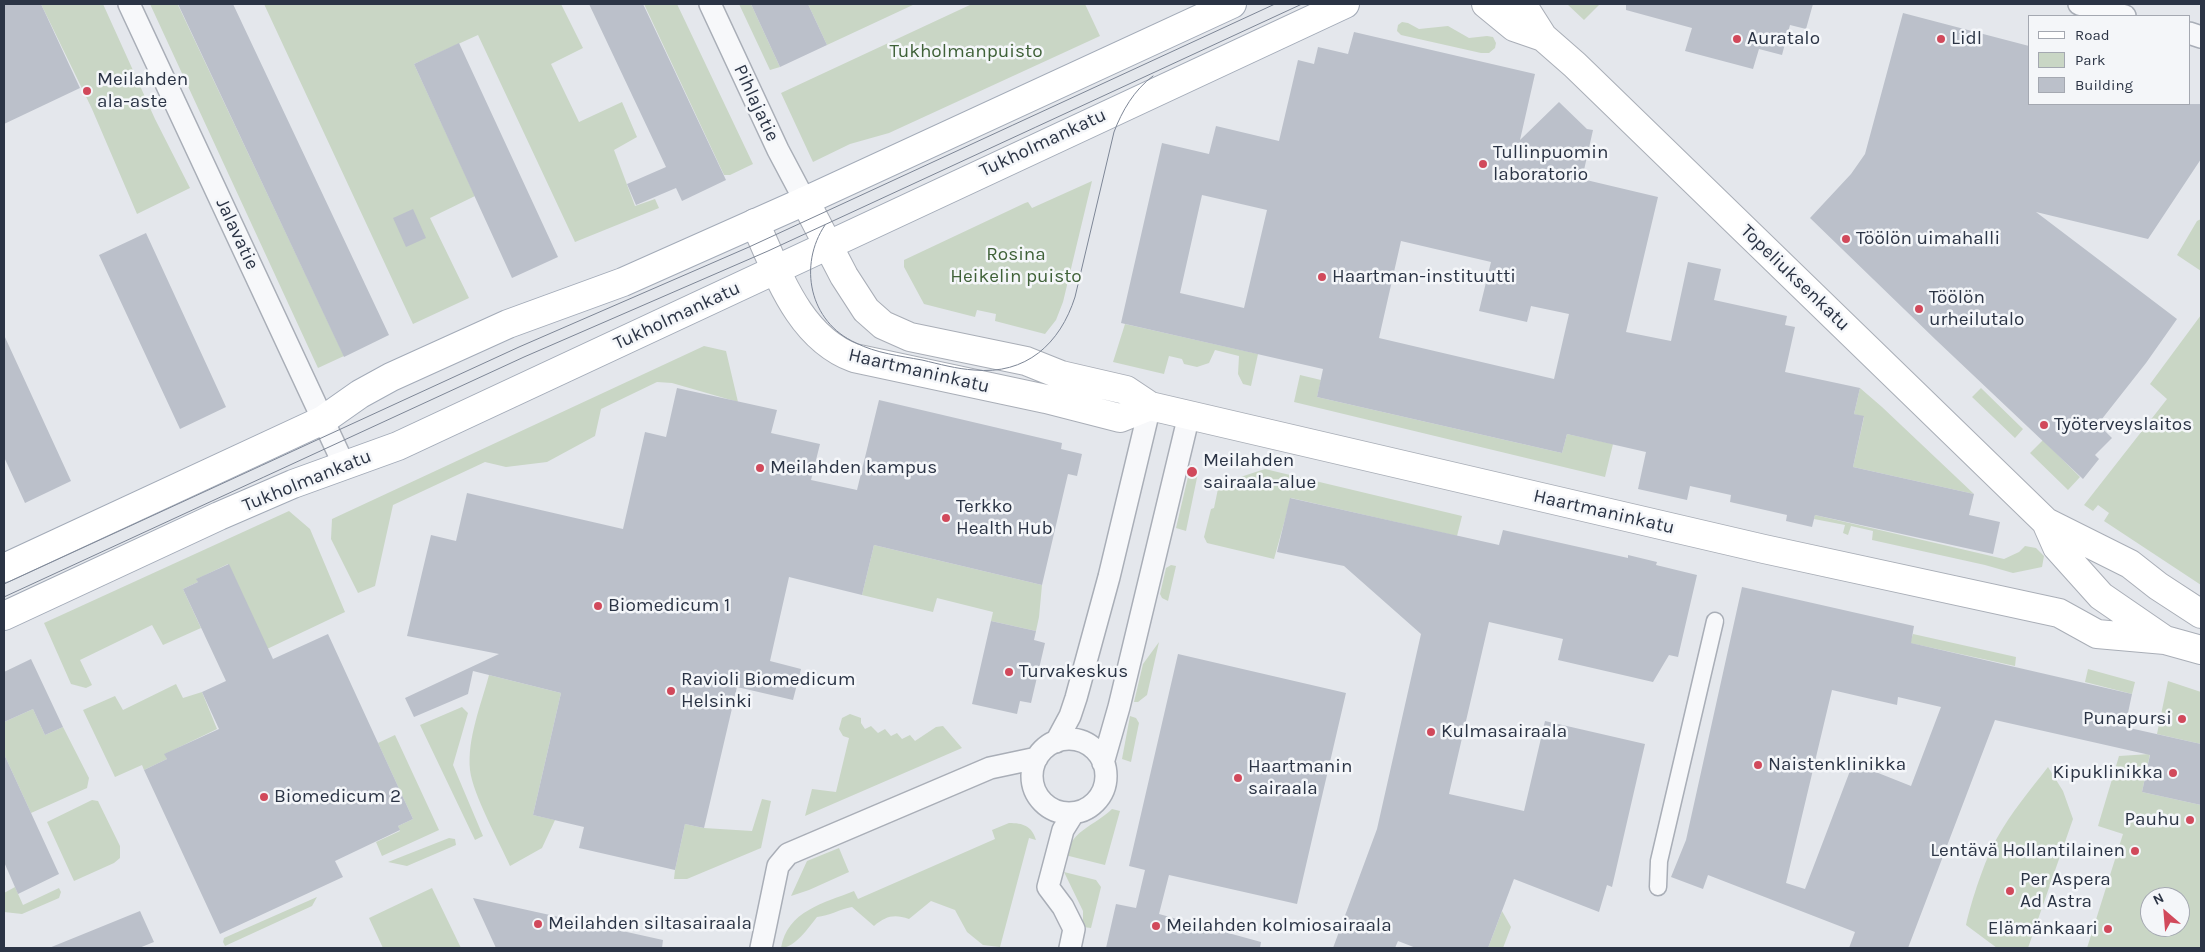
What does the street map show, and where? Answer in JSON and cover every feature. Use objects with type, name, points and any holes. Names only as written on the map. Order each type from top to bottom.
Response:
[{"type":"main road","points":[[4,568],[323,420],[360,394],[391,377],[508,324],[622,282],[805,201],[1232,4]]},
{"type":"main road","name":"Tukholmankatu","points":[[4,616],[219,516],[293,484],[398,446],[777,270],[1022,152],[1345,4]]},
{"type":"main road","name":"Topeliuksenkatu","points":[[1486,4],[1514,27],[1542,37],[1575,65],[2046,522],[2130,564],[2158,586],[2201,614]]},
{"type":"main road","name":"Topeliuksenkatu","points":[[1522,4],[1529,12],[1542,37]]},
{"type":"main road","name":"Haartmaninkatu","points":[[805,201],[844,276],[863,306],[883,325],[910,337],[1026,361],[1061,375],[1126,390],[1150,406],[1764,549],[2059,613],[2097,634],[2165,640]]},
{"type":"main road","name":"Haartmaninkatu","points":[[755,223],[792,301],[805,322],[828,345],[840,353],[854,358],[1046,399],[1120,418],[1150,406]]},
{"type":"main road","name":"Topeliuksenkatu","points":[[2046,522],[2057,547],[2101,596],[2165,640],[2201,650]]},
{"type":"main road","points":[[2059,613],[2101,596],[2158,586]]},
{"type":"street","name":"Jalavatie","points":[[129,4],[344,465]]},
{"type":"street","name":"Pihlajatie","points":[[710,4],[778,150],[805,201]]},
{"type":"street","points":[[2078,4],[2121,15]]},
{"type":"street","points":[[1056,742],[1070,716],[1076,698],[1110,577],[1150,406]]},
{"type":"street","points":[[1103,763],[1121,698],[1189,415]]},
{"type":"street","points":[[1658,887],[1659,861],[1715,621]]},
{"type":"street","points":[[1074,740],[1092,748],[1103,763],[1106,774],[1105,784],[1094,803],[1073,814],[1063,814],[1045,804],[1038,796],[1032,779],[1037,758],[1056,742],[1074,740]]},
{"type":"street","points":[[760,948],[778,866],[788,854],[990,768],[1037,758]]},
{"type":"street","points":[[1070,948],[1074,929],[1063,907],[1048,886],[1063,830],[1073,814]]},
{"type":"green space","points":[[41,4],[103,4],[155,119],[190,188],[137,214],[92,109]]},
{"type":"green space","points":[[150,4],[180,4],[178,5],[344,356],[318,368]]},
{"type":"green space","points":[[264,4],[561,4],[583,48],[551,64],[579,122],[622,102],[637,137],[614,150],[635,206],[655,199],[659,208],[575,242],[478,35],[414,64],[475,196],[430,218],[469,298],[413,324]]},
{"type":"green space","points":[[644,4],[677,4],[753,164],[730,175],[724,175]]},
{"type":"green space","points":[[739,4],[751,4],[780,67],[770,70]]},
{"type":"green space","points":[[808,4],[915,4],[827,45]]},
{"type":"green space","name":"Tukholmanpuisto","points":[[972,4],[1085,4],[1100,36],[889,133],[850,144],[813,162],[781,93]]},
{"type":"green space","points":[[1567,4],[1600,4],[1584,20]]},
{"type":"green space","points":[[1402,22],[1419,29],[1448,26],[1469,38],[1493,37],[1496,43],[1495,48],[1489,53],[1481,53],[1401,35],[1397,31],[1398,25]]},
{"type":"green space","name":"Rosina Heikelin puisto","points":[[1092,181],[1063,302],[1056,320],[1045,334],[995,321],[996,314],[977,310],[975,317],[924,304],[904,267],[904,260],[1025,203],[1028,202],[1032,208]]},
{"type":"green space","points":[[2201,219],[2201,271],[2177,255],[2197,221]]},
{"type":"green space","points":[[2201,315],[2201,585],[2104,521],[2109,513],[2098,505],[2093,511],[2084,505],[2167,399],[2150,384]]},
{"type":"green space","points":[[1125,324],[1258,354],[1251,386],[1243,384],[1238,374],[1239,356],[1215,350],[1209,363],[1197,367],[1184,364],[1182,359],[1169,356],[1164,374],[1113,362]]},
{"type":"green space","points":[[704,346],[726,351],[738,402],[672,383],[657,382],[601,409],[595,436],[547,462],[506,467],[485,462],[393,505],[375,586],[358,593],[331,539],[332,519]]},
{"type":"green space","points":[[1300,375],[1321,380],[1317,397],[1562,453],[1567,434],[1613,444],[1605,477],[1294,402]]},
{"type":"green space","points":[[1860,388],[1974,494],[1853,467],[1864,417],[1854,414]]},
{"type":"green space","points":[[1981,388],[2023,429],[2015,438],[1972,397]]},
{"type":"green space","points":[[2043,440],[2080,477],[2068,490],[2030,453]]},
{"type":"green space","points":[[1191,464],[1198,473],[1186,531],[1176,528]]},
{"type":"green space","points":[[1265,469],[1462,516],[1457,536],[1291,498],[1274,559],[1207,543],[1204,537],[1211,509],[1214,508],[1219,484]]},
{"type":"green space","points":[[289,511],[310,529],[345,612],[267,649],[228,564],[197,579],[198,582],[183,589],[201,628],[163,645],[152,625],[80,660],[92,685],[86,688],[71,684],[44,623]]},
{"type":"green space","points":[[1815,515],[2004,559],[2019,552],[2025,546],[2036,548],[2044,556],[2042,567],[2013,573],[1872,540],[1873,531],[1851,526],[1848,535],[1843,533],[1845,525],[1814,519]]},
{"type":"green space","points":[[874,545],[1042,585],[1036,631],[991,621],[993,612],[937,598],[933,612],[862,595]]},
{"type":"green space","points":[[1171,565],[1176,566],[1168,601],[1162,598],[1160,594],[1166,568]]},
{"type":"green space","points":[[1913,634],[2016,657],[2015,666],[1910,643]]},
{"type":"green space","points":[[1159,642],[1147,695],[1138,702],[1134,702],[1143,664]]},
{"type":"green space","points":[[2088,669],[2135,682],[2132,694],[2085,682]]},
{"type":"green space","points":[[489,675],[561,693],[533,815],[555,820],[542,848],[510,866],[481,805],[470,770],[473,734]]},
{"type":"green space","points":[[2168,681],[2201,692],[2201,744],[2157,734]]},
{"type":"green space","points":[[176,684],[183,698],[202,692],[217,729],[165,754],[167,759],[144,770],[142,765],[115,777],[83,710],[115,696],[123,710]]},
{"type":"green space","points":[[462,707],[468,713],[453,765],[483,836],[475,840],[420,725]]},
{"type":"green space","points":[[33,709],[45,735],[63,727],[89,778],[87,788],[31,813],[4,754],[4,722]]},
{"type":"green space","points":[[850,714],[861,718],[861,723],[865,729],[871,726],[878,733],[885,729],[891,736],[897,733],[902,739],[910,735],[915,741],[936,727],[943,726],[962,748],[805,816],[812,789],[836,792],[849,738],[843,736],[839,729],[842,718]]},
{"type":"green space","points":[[1130,716],[1136,718],[1139,723],[1131,762],[1122,759]]},
{"type":"green space","points":[[395,735],[439,830],[382,856],[376,842],[400,831],[398,826],[413,819],[378,743]]},
{"type":"green space","points":[[2150,754],[2142,792],[2201,805],[2201,948],[2087,948],[2123,834],[2098,826],[2119,756]]},
{"type":"green space","points":[[2048,767],[2063,791],[2073,819],[2028,948],[1997,948],[1966,925],[1971,905],[1983,869],[2002,829]]},
{"type":"green space","points":[[762,799],[771,801],[761,848],[687,879],[674,879],[685,824],[704,828],[752,831]]},
{"type":"green space","points":[[92,800],[98,801],[120,846],[120,858],[114,863],[74,881],[47,822]]},
{"type":"green space","points":[[1112,809],[1120,811],[1105,865],[1065,855],[1079,833]]},
{"type":"green space","points":[[1009,823],[1026,826],[1032,831],[1036,840],[1029,838],[1000,947],[983,945],[967,932],[955,910],[931,901],[909,919],[890,917],[874,926],[852,907],[817,917],[796,941],[791,945],[781,948],[785,935],[791,925],[809,910],[854,891],[858,899],[995,839],[992,830]]},
{"type":"green space","points":[[449,838],[455,839],[456,845],[407,866],[388,862]]},
{"type":"green space","points":[[839,848],[849,872],[791,896],[807,861]]},
{"type":"green space","points":[[1064,872],[1096,880],[1101,887],[1091,928],[1083,927],[1083,911]]},
{"type":"green space","points":[[15,887],[23,905],[59,888],[61,892],[59,898],[22,914],[4,912],[4,893]]},
{"type":"green space","points":[[432,888],[461,948],[383,948],[369,918]]},
{"type":"green space","points":[[317,897],[312,906],[225,946],[224,938]]},
{"type":"green space","points":[[1502,911],[1511,927],[1503,948],[1488,948]]},
{"type":"building","points":[[4,4],[41,4],[80,88],[4,124]]},
{"type":"building","points":[[178,4],[233,4],[389,335],[344,357]]},
{"type":"building","points":[[589,4],[643,4],[726,180],[682,201],[676,188],[636,205],[627,184],[666,167]]},
{"type":"building","points":[[751,4],[808,4],[827,45],[780,67]]},
{"type":"building","name":"Auratalo","points":[[1626,4],[1813,4],[1806,29],[1790,25],[1782,55],[1759,49],[1753,69],[1685,51],[1692,28],[1626,10]]},
{"type":"building","points":[[1903,13],[2028,46],[2028,105],[2201,104],[2201,159],[2148,239],[2036,212],[2177,319],[2146,363],[2098,424],[2112,438],[2095,455],[2099,459],[2083,479],[1810,218],[1851,174],[1865,154]]},
{"type":"building","points":[[1354,32],[1535,74],[1520,140],[1559,102],[1587,129],[1593,130],[1582,179],[1658,197],[1626,332],[1671,341],[1688,262],[1721,269],[1714,300],[1787,316],[1785,325],[1795,327],[1785,372],[1860,388],[1854,414],[1864,416],[1853,467],[1974,494],[1969,515],[2000,522],[1993,554],[1815,515],[1812,527],[1786,521],[1787,515],[1730,502],[1731,495],[1690,486],[1687,500],[1638,489],[1646,452],[1567,434],[1562,453],[1317,397],[1323,369],[1121,323],[1162,143],[1209,154],[1216,126],[1279,141],[1298,60],[1314,64],[1318,47],[1348,54]],"holes":[[[1202,195],[1267,210],[1244,308],[1180,293]],[[1401,241],[1491,262],[1479,311],[1527,322],[1531,306],[1569,314],[1554,379],[1379,338]]]},
{"type":"building","points":[[459,43],[558,257],[512,278],[414,64]]},
{"type":"building","points":[[413,209],[426,238],[406,247],[393,218]]},
{"type":"building","points":[[146,233],[226,407],[180,429],[99,255]]},
{"type":"building","points":[[4,335],[71,481],[25,503],[4,457]]},
{"type":"building","name":"Biomedicum 1","points":[[677,388],[777,410],[771,433],[820,444],[811,480],[857,490],[879,400],[1062,443],[1061,449],[1082,454],[1077,476],[1068,474],[1042,585],[874,545],[862,595],[789,577],[770,661],[801,669],[793,700],[737,687],[704,828],[685,824],[675,870],[579,848],[584,827],[533,815],[561,693],[473,671],[468,694],[414,717],[405,698],[499,654],[407,636],[431,535],[456,541],[467,493],[623,529],[645,432],[666,437]]},
{"type":"building","name":"Kulmasairaala","points":[[1290,498],[1499,545],[1503,530],[1628,558],[1628,555],[1657,562],[1656,565],[1697,575],[1678,657],[1669,655],[1653,682],[1558,660],[1563,639],[1489,622],[1449,794],[1524,811],[1545,721],[1645,744],[1612,887],[1607,885],[1599,912],[1514,879],[1488,948],[1416,948],[1398,941],[1395,948],[1333,948],[1377,829],[1421,634],[1344,566],[1277,552]]},
{"type":"building","points":[[229,564],[273,659],[328,634],[413,819],[398,826],[400,830],[335,861],[343,877],[220,934],[144,770],[167,759],[164,754],[219,729],[202,692],[226,681],[183,589],[198,582],[196,579]]},
{"type":"building","name":"Naistenklinikka","points":[[1742,587],[1914,626],[1911,643],[2132,694],[2125,727],[2201,744],[2201,805],[2142,792],[2150,755],[1995,720],[1908,948],[1849,948],[1855,932],[1708,875],[1703,889],[1671,877],[1686,840]],"holes":[[[1832,690],[1897,705],[1898,697],[1941,707],[1911,786],[1853,763],[1805,889],[1786,883]]]},
{"type":"building","name":"Turvakeskus","points":[[991,621],[1036,631],[1034,640],[1045,643],[1031,703],[1020,701],[1017,714],[972,704]]},
{"type":"building","name":"Haartmanin sairaala","points":[[1178,654],[1346,693],[1297,904],[1169,875],[1159,914],[1261,942],[1260,948],[1106,948],[1116,904],[1136,908],[1145,870],[1129,866]]},
{"type":"building","points":[[31,659],[63,727],[45,735],[33,709],[4,722],[4,672]]},
{"type":"building","points":[[4,754],[59,874],[18,894],[4,862]]},
{"type":"building","name":"Meilahden siltasairaala","points":[[473,898],[663,940],[662,948],[496,948]]},
{"type":"building","points":[[140,911],[154,942],[139,948],[49,948]]},
{"type":"tram line","points":[[4,584],[519,347],[749,247],[1275,4]]},
{"type":"tram line","points":[[4,597],[524,357],[768,251],[1302,4]]},
{"type":"tram line","points":[[825,225],[812,257],[813,291],[818,307],[840,334],[856,343],[880,352],[961,369],[993,370],[1010,367],[1025,361],[1050,342],[1068,314],[1075,297],[1114,132],[1129,101],[1153,76]]},
{"type":"place","name":"Auratalo","points":[[1737,39]]},
{"type":"place","name":"Lidl","points":[[1941,39]]},
{"type":"place","name":"Meilahden ala-aste","points":[[87,91]]},
{"type":"place","name":"Tullinpuomin laboratorio","points":[[1483,164]]},
{"type":"place","name":"Töölön uimahalli","points":[[1846,239]]},
{"type":"place","name":"Haartman-instituutti","points":[[1322,277]]},
{"type":"place","name":"Töölön urheilutalo","points":[[1919,309]]},
{"type":"place","name":"Työterveyslaitos","points":[[2044,425]]},
{"type":"place","name":"Meilahden kampus","points":[[760,468]]},
{"type":"place","name":"Meilahden sairaala-alue","points":[[1192,472]]},
{"type":"place","name":"Terkko Health Hub","points":[[946,518]]},
{"type":"place","name":"Biomedicum 1","points":[[598,606]]},
{"type":"place","name":"Turvakeskus","points":[[1009,672]]},
{"type":"place","name":"Ravioli Biomedicum Helsinki","points":[[671,691]]},
{"type":"place","name":"Punapursi","points":[[2182,719]]},
{"type":"place","name":"Kulmasairaala","points":[[1431,732]]},
{"type":"place","name":"Naistenklinikka","points":[[1758,765]]},
{"type":"place","name":"Kipuklinikka","points":[[2173,773]]},
{"type":"place","name":"Haartmanin sairaala","points":[[1238,778]]},
{"type":"place","name":"Biomedicum 2","points":[[264,797]]},
{"type":"place","name":"Pauhu","points":[[2190,820]]},
{"type":"place","name":"Lentävä Hollantilainen","points":[[2135,851]]},
{"type":"place","name":"Per Aspera Ad Astra","points":[[2010,891]]},
{"type":"place","name":"Meilahden siltasairaala","points":[[538,924]]},
{"type":"place","name":"Meilahden kolmiosairaala","points":[[1156,926]]},
{"type":"place","name":"Elämänkaari","points":[[2108,929]]}]
